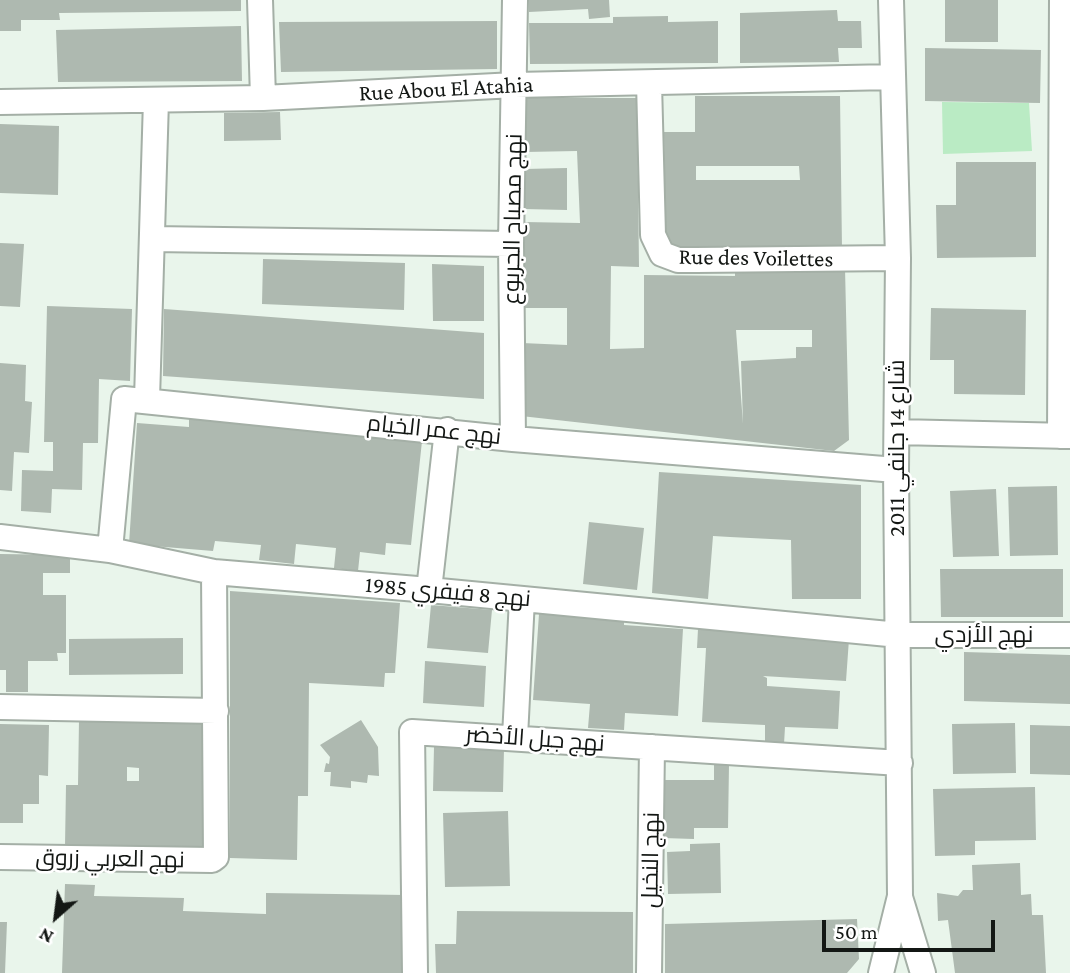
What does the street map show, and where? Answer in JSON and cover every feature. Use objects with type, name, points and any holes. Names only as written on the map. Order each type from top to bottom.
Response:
[{"type":"street","points":[[260,0],[264,98]]},
{"type":"street","name":"نهج مصباح الجربوع","points":[[513,439],[511,244],[515,0]]},
{"type":"street","name":"شارع 14 جانفي 2011","points":[[891,0],[898,258],[896,470],[900,896]]},
{"type":"street","points":[[897,432],[1065,436],[1062,0]]},
{"type":"street","name":"Rue Abou El Atahia","points":[[0,102],[264,98],[515,85],[893,77]]},
{"type":"street","name":"Rue des Voilettes","points":[[649,83],[653,235],[662,254],[678,260],[898,258]]},
{"type":"street","points":[[110,550],[124,399],[147,399],[156,100]]},
{"type":"street","points":[[152,239],[511,244]]},
{"type":"street","name":"نهج عمر الخيام","points":[[147,399],[513,439],[896,470]]},
{"type":"street","points":[[429,590],[447,430]]},
{"type":"street","name":"نهج 8 فيفري 1985","points":[[0,537],[110,550],[214,572],[899,635]]},
{"type":"street","points":[[0,707],[216,711],[214,572]]},
{"type":"street","points":[[515,737],[522,599]]},
{"type":"street","name":"نهج الأزدي","points":[[899,635],[1070,635]]},
{"type":"street","name":"نهج العربي زروق","points":[[0,857],[212,860],[216,854],[216,711]]},
{"type":"street","name":"نهج جبل الأخضر","points":[[415,973],[411,732],[900,763]]},
{"type":"street","name":"نهج النخيل","points":[[649,973],[652,747]]},
{"type":"street","points":[[881,973],[900,896]]},
{"type":"street","points":[[900,896],[923,973]]},
{"type":"green space","points":[[942,102],[1029,103],[1032,151],[943,154]]},
{"type":"building","points":[[0,0],[241,0],[241,11],[59,13],[60,20],[21,20],[21,31],[0,31]]},
{"type":"building","points":[[529,0],[609,0],[610,17],[589,19],[588,9],[529,12]]},
{"type":"building","points":[[945,0],[998,0],[998,42],[945,42]]},
{"type":"building","points":[[837,10],[838,21],[861,21],[862,48],[838,48],[839,62],[740,63],[740,13]]},
{"type":"building","points":[[668,16],[668,22],[718,21],[718,63],[530,64],[529,23],[613,23],[613,17]]},
{"type":"building","points":[[497,21],[497,69],[281,72],[279,22]]},
{"type":"building","points":[[241,26],[242,81],[58,82],[56,30]]},
{"type":"building","points":[[925,48],[1041,50],[1040,103],[925,101]]},
{"type":"building","points":[[695,96],[840,96],[842,249],[665,251],[664,132],[695,132]],"holes":[[[696,166],[799,166],[800,180],[696,180]]]},
{"type":"building","points":[[525,98],[637,98],[639,267],[611,266],[610,349],[644,348],[644,275],[735,276],[735,269],[845,268],[849,440],[834,451],[521,416],[522,343],[567,345],[567,308],[522,308],[524,222],[580,223],[577,151],[525,152]],"holes":[[[736,330],[812,330],[812,347],[796,347],[796,358],[741,361],[743,424]]]},
{"type":"building","points":[[280,112],[281,140],[224,141],[224,113]]},
{"type":"building","points":[[0,124],[59,126],[58,195],[0,193]]},
{"type":"building","points":[[956,162],[1036,162],[1036,257],[937,258],[936,205],[956,205]]},
{"type":"building","points":[[567,168],[567,210],[524,209],[525,169]]},
{"type":"building","points":[[0,243],[24,244],[20,307],[0,306]]},
{"type":"building","points":[[263,259],[405,263],[404,310],[262,304]]},
{"type":"building","points":[[432,264],[484,266],[484,321],[433,321]]},
{"type":"building","points":[[47,306],[132,309],[130,381],[99,379],[98,443],[83,443],[82,490],[52,489],[51,513],[21,511],[22,470],[53,471],[53,442],[44,442]]},
{"type":"building","points":[[931,308],[1026,310],[1025,395],[954,394],[954,360],[930,360]]},
{"type":"building","points":[[164,309],[484,333],[484,399],[163,376]]},
{"type":"building","points":[[0,363],[26,365],[25,401],[32,402],[29,453],[14,452],[12,491],[0,490]]},
{"type":"building","points":[[189,419],[422,441],[411,545],[386,543],[385,555],[360,552],[358,571],[334,568],[336,548],[296,544],[294,564],[259,560],[261,545],[215,541],[213,551],[129,544],[137,423],[189,427]]},
{"type":"building","points":[[659,472],[861,485],[861,599],[792,599],[791,540],[713,536],[708,599],[652,593]]},
{"type":"building","points":[[1057,486],[1058,555],[1010,556],[1008,487]]},
{"type":"building","points":[[996,489],[999,556],[953,557],[950,491]]},
{"type":"building","points":[[589,522],[644,528],[637,590],[583,584]]},
{"type":"building","points":[[0,554],[70,555],[70,573],[43,573],[43,595],[66,595],[66,653],[57,653],[58,661],[28,661],[28,692],[6,692],[6,670],[0,670]]},
{"type":"building","points":[[940,569],[1063,569],[1063,617],[941,617]]},
{"type":"building","points":[[230,591],[400,603],[395,673],[385,673],[384,687],[309,683],[308,796],[298,796],[297,860],[230,858]]},
{"type":"building","points":[[431,605],[492,610],[488,653],[427,648]]},
{"type":"building","points":[[539,614],[624,620],[624,625],[683,629],[678,716],[625,713],[624,730],[588,728],[590,704],[533,700]]},
{"type":"building","points":[[698,629],[849,639],[846,681],[763,676],[767,678],[767,686],[840,691],[838,729],[785,727],[784,744],[765,743],[765,725],[702,722],[706,648],[697,648]]},
{"type":"building","points":[[183,638],[183,674],[69,675],[69,639]]},
{"type":"building","points":[[964,652],[1070,655],[1070,704],[964,701]]},
{"type":"building","points":[[425,661],[486,666],[484,707],[423,703]]},
{"type":"building","points":[[79,720],[204,721],[204,849],[65,846],[66,785],[78,785]],"holes":[[[127,767],[139,768],[139,781],[127,781]]]},
{"type":"building","points":[[361,720],[378,747],[379,776],[368,775],[367,783],[351,781],[351,788],[330,786],[331,772],[324,772],[330,757],[320,745]]},
{"type":"building","points":[[1015,723],[1016,773],[953,774],[952,724]]},
{"type":"building","points":[[0,724],[49,725],[48,776],[39,775],[39,804],[23,804],[23,823],[0,823]]},
{"type":"building","points":[[1030,725],[1070,726],[1070,775],[1030,774]]},
{"type":"building","points":[[434,747],[504,749],[503,792],[433,791]]},
{"type":"building","points":[[714,765],[729,765],[728,828],[694,828],[694,839],[663,838],[664,780],[714,780]]},
{"type":"building","points":[[1035,787],[1036,840],[975,841],[975,855],[935,856],[933,789]]},
{"type":"building","points":[[508,811],[510,886],[445,887],[443,813]]},
{"type":"building","points":[[720,843],[721,893],[668,894],[667,852],[690,851],[690,844]]},
{"type":"building","points":[[1020,863],[1021,895],[1031,894],[1032,915],[1043,915],[1046,973],[955,973],[948,920],[938,921],[937,893],[958,896],[963,890],[973,890],[972,865]]},
{"type":"building","points":[[65,884],[95,885],[94,896],[184,898],[183,911],[266,914],[266,893],[405,895],[405,973],[62,973]]},
{"type":"building","points":[[457,911],[633,912],[633,973],[436,973],[435,944],[456,944]]},
{"type":"building","points":[[857,919],[859,959],[847,973],[665,973],[665,924]]},
{"type":"building","points":[[0,922],[7,922],[5,973],[0,973]]}]
